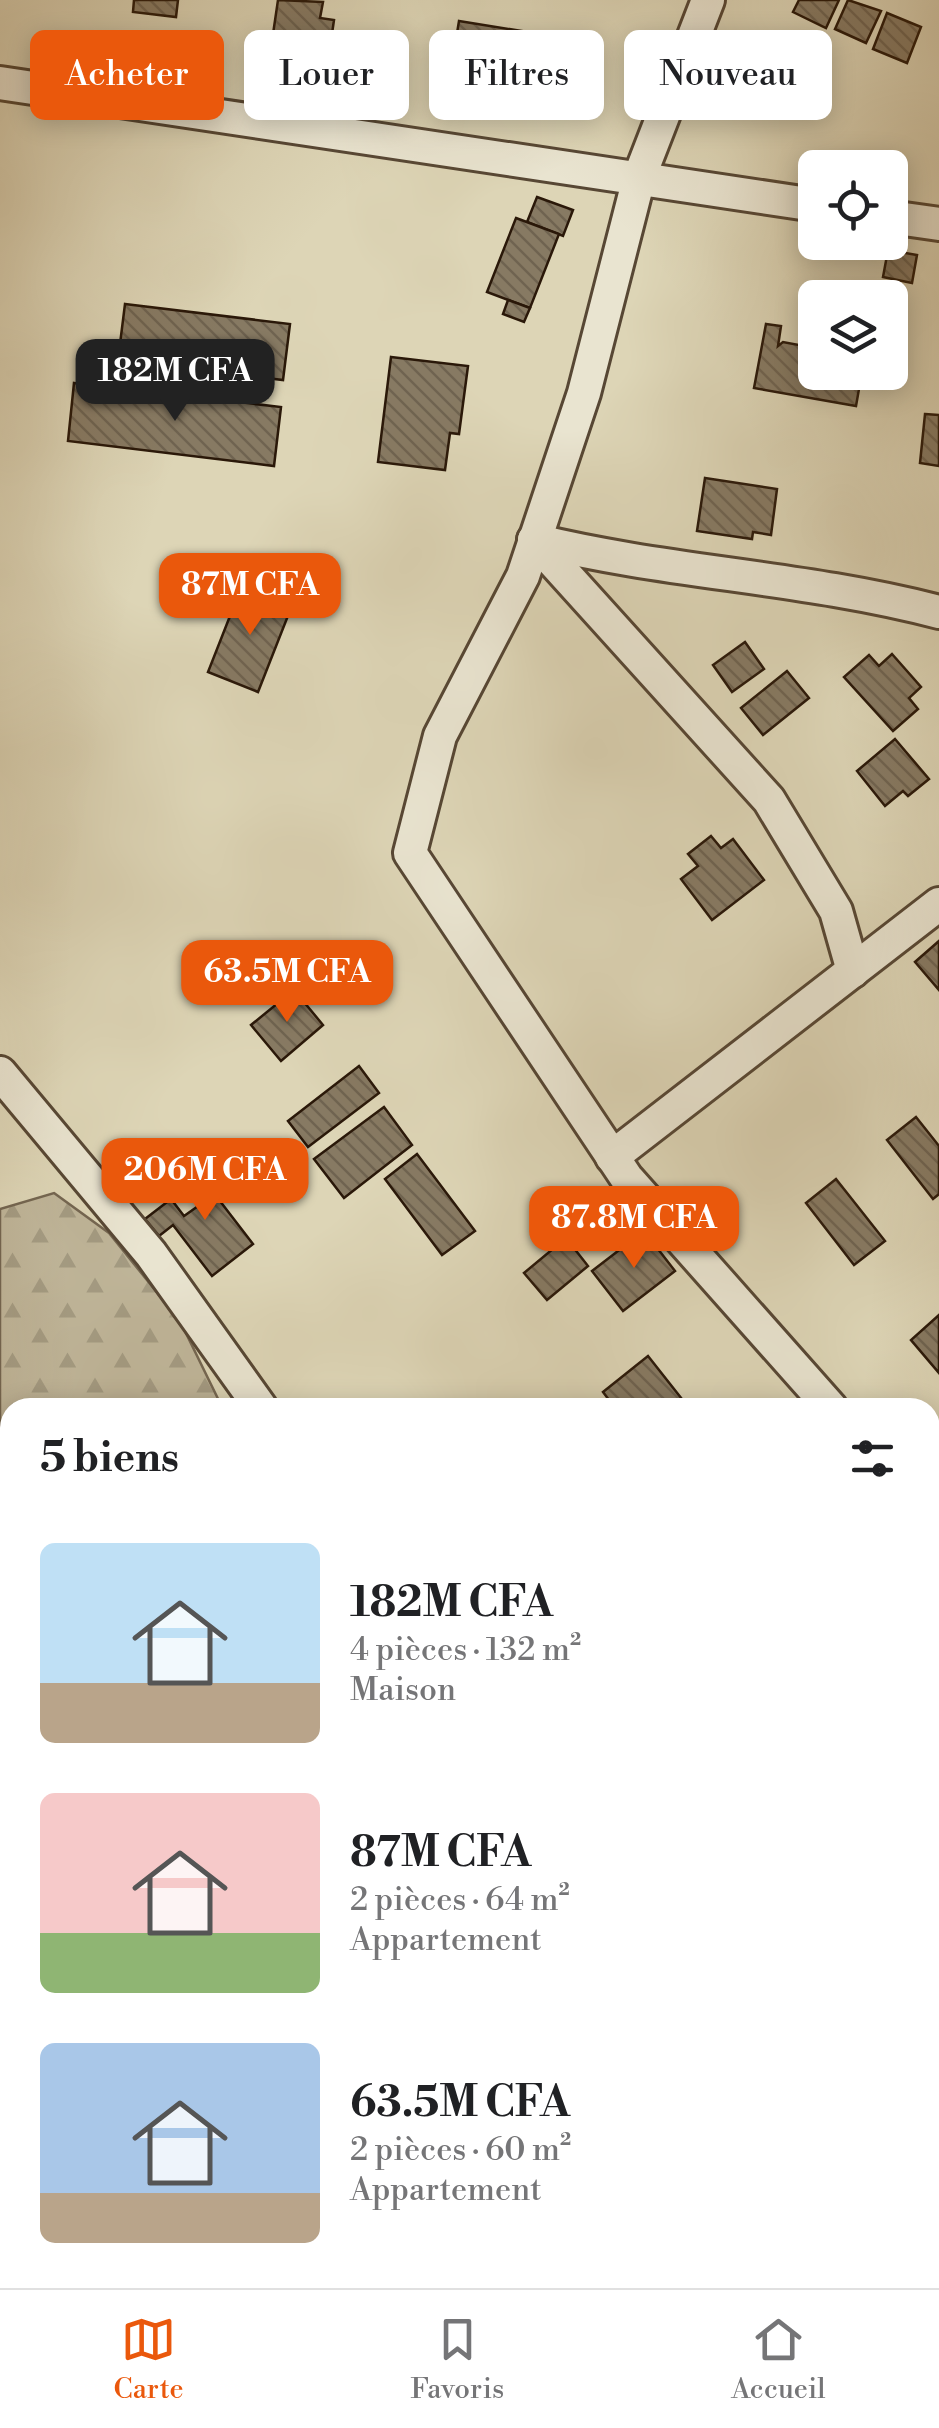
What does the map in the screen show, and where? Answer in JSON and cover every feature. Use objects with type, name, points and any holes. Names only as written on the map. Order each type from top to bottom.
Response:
[{"type":"street","points":[[708,0],[639,178],[584,393],[523,576],[440,736],[410,853],[612,1157],[822,1398]]},
{"type":"street","points":[[0,83],[798,202]]},
{"type":"street","points":[[908,219],[939,224]]},
{"type":"street","points":[[534,540],[620,561],[872,594],[939,612]]},
{"type":"street","points":[[534,540],[769,800],[836,911],[853,971]]},
{"type":"street","points":[[612,1157],[939,904]]},
{"type":"street","points":[[0,1073],[152,1254],[254,1398]]},
{"type":"green space","points":[[54,1193],[109,1233],[180,1321],[218,1398],[0,1398],[0,1209]]},
{"type":"building","points":[[134,0],[178,0],[176,17],[133,12]]},
{"type":"building","points":[[278,0],[323,2],[320,18],[334,20],[333,30],[274,30]]},
{"type":"building","points":[[799,0],[839,0],[826,28],[793,12]]},
{"type":"building","points":[[848,0],[881,11],[866,43],[835,29]]},
{"type":"building","points":[[887,13],[921,27],[907,63],[873,49]]},
{"type":"building","points":[[459,21],[515,30],[458,30]]},
{"type":"building","points":[[537,197],[573,210],[563,236],[527,222]]},
{"type":"building","points":[[516,218],[559,234],[530,308],[487,292]]},
{"type":"building","points":[[908,253],[917,255],[912,283],[883,277],[886,260],[908,260]]},
{"type":"building","points":[[508,300],[530,308],[524,322],[503,314]]},
{"type":"building","points":[[125,304],[290,324],[283,380],[118,360]]},
{"type":"building","points":[[766,324],[781,326],[778,346],[783,342],[798,345],[798,390],[859,390],[856,406],[754,388]]},
{"type":"building","points":[[391,357],[468,366],[459,434],[450,433],[445,470],[378,462]]},
{"type":"building","points":[[74,383],[281,407],[274,466],[68,441]]},
{"type":"building","points":[[925,414],[939,415],[939,466],[920,463]]},
{"type":"building","points":[[705,478],[777,489],[771,535],[753,532],[752,539],[697,531]]},
{"type":"building","points":[[243,583],[293,603],[258,692],[208,672]]},
{"type":"building","points":[[745,642],[764,669],[732,692],[713,665]]},
{"type":"building","points":[[892,654],[921,687],[909,698],[918,709],[893,731],[844,677],[869,655],[879,666]]},
{"type":"building","points":[[787,671],[809,698],[763,735],[741,708]]},
{"type":"building","points":[[895,739],[929,779],[908,796],[903,791],[885,806],[857,771]]},
{"type":"building","points":[[711,836],[721,848],[733,839],[764,880],[712,920],[681,879],[698,866],[688,854]]},
{"type":"building","points":[[939,941],[939,990],[915,962]]},
{"type":"building","points":[[294,990],[323,1025],[281,1061],[251,1025]]},
{"type":"building","points":[[359,1066],[379,1093],[308,1147],[288,1121]]},
{"type":"building","points":[[384,1107],[412,1145],[344,1198],[314,1159]]},
{"type":"building","points":[[916,1117],[939,1146],[939,1194],[933,1199],[887,1140]]},
{"type":"building","points":[[417,1154],[475,1231],[442,1255],[385,1179]]},
{"type":"building","points":[[209,1163],[225,1183],[213,1192],[253,1244],[212,1276],[173,1225],[159,1236],[145,1219],[171,1199],[184,1216],[201,1204],[184,1182]]},
{"type":"building","points":[[836,1179],[885,1241],[854,1265],[806,1203]]},
{"type":"building","points":[[644,1231],[675,1271],[623,1311],[592,1271]]},
{"type":"building","points":[[566,1238],[588,1266],[547,1300],[524,1273]]},
{"type":"building","points":[[939,1315],[939,1373],[911,1340]]},
{"type":"building","points":[[648,1356],[681,1398],[608,1398],[603,1392]]}]
